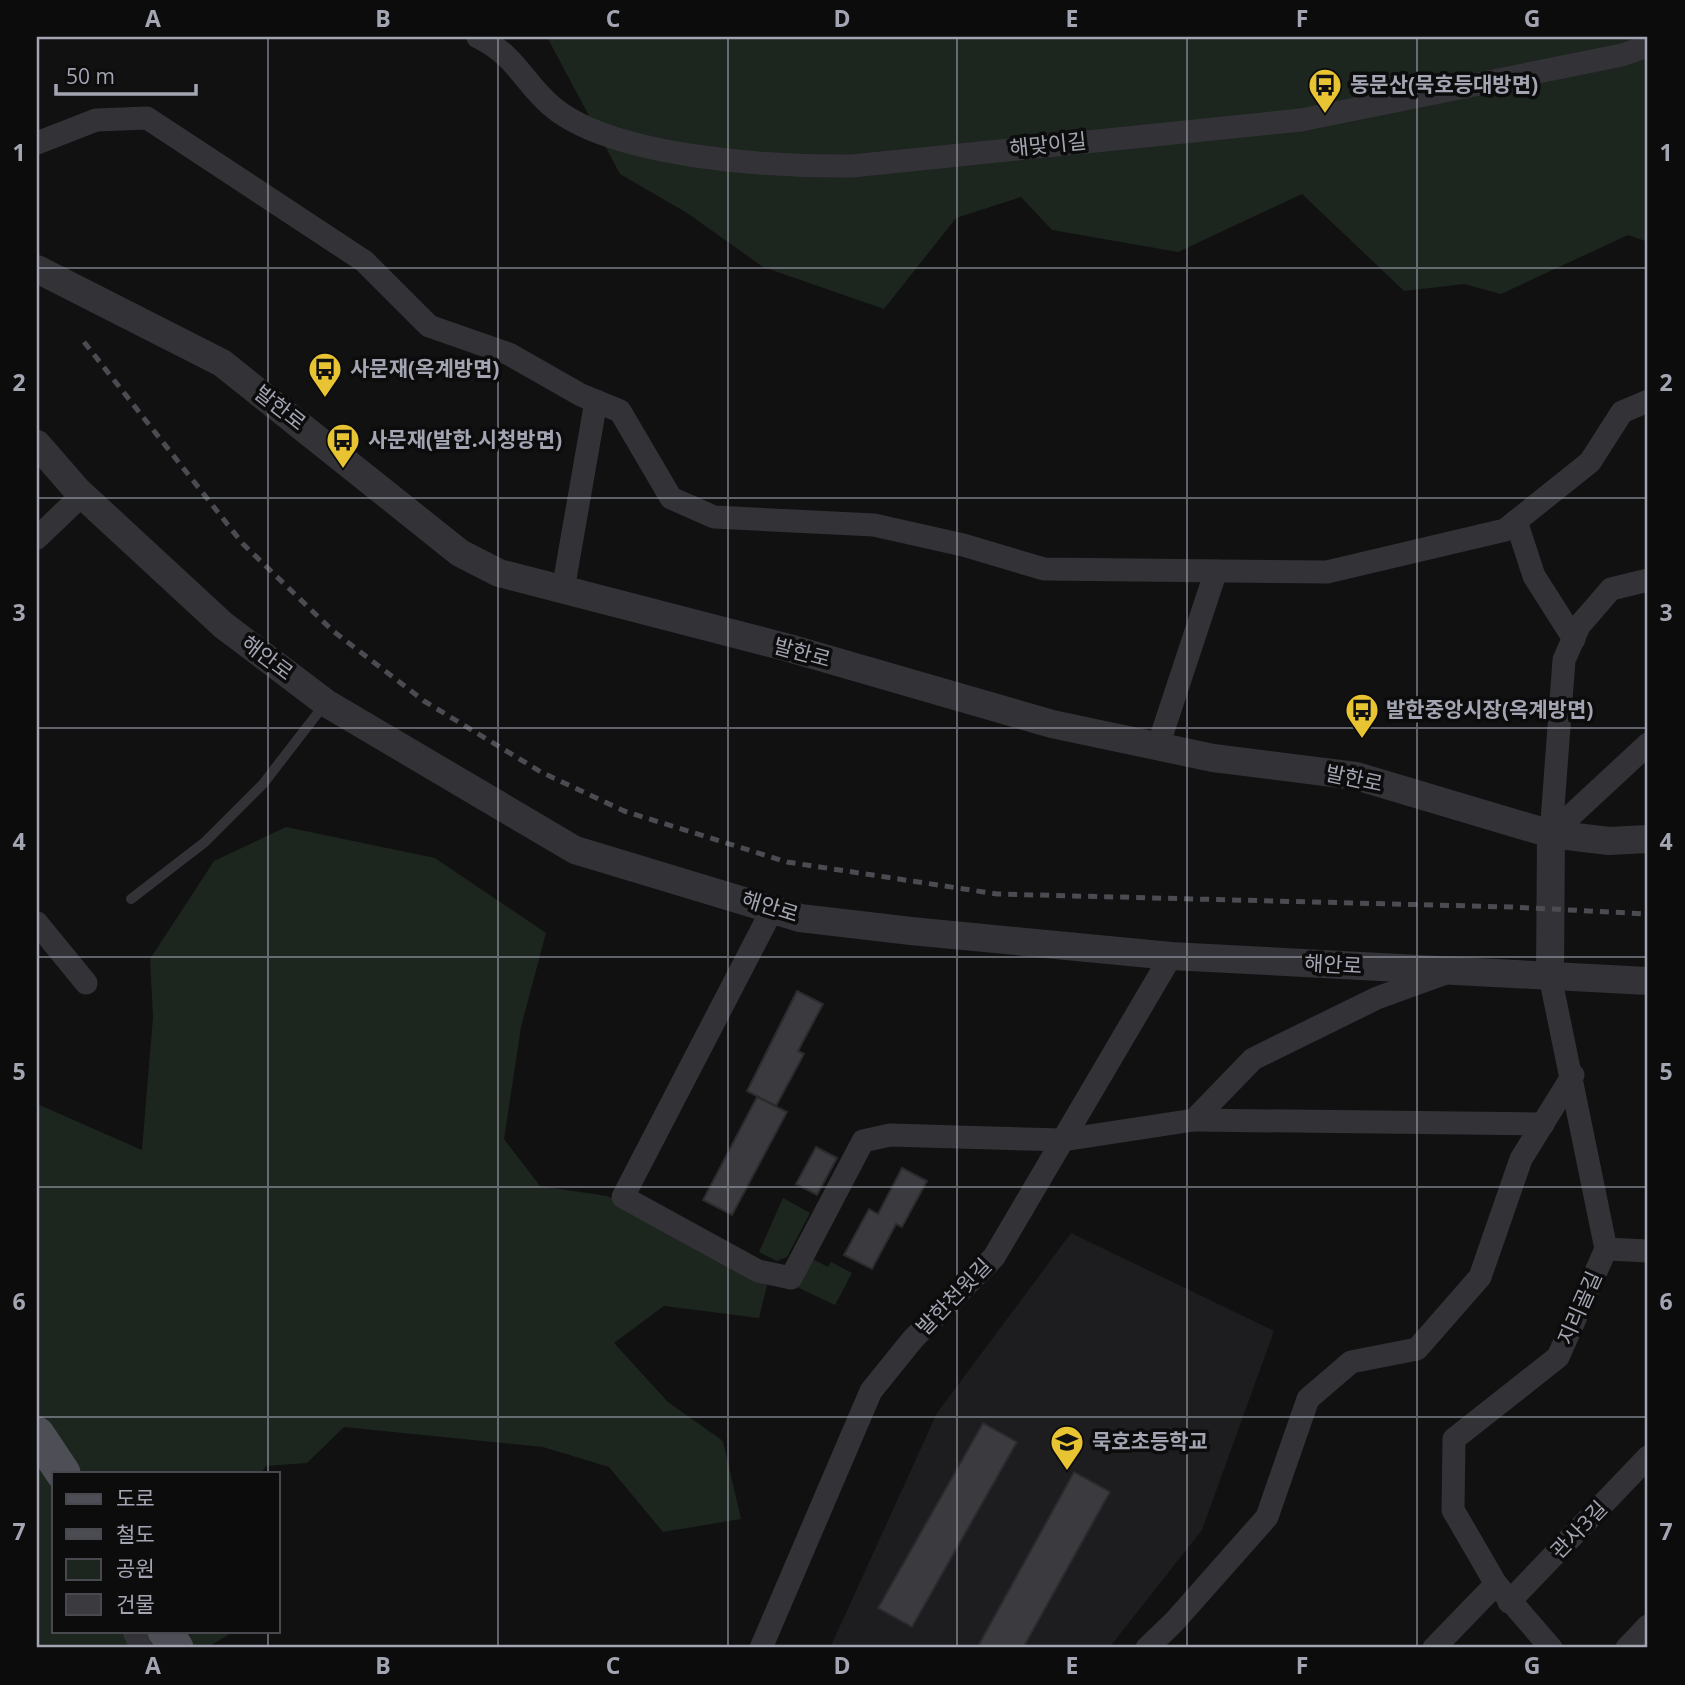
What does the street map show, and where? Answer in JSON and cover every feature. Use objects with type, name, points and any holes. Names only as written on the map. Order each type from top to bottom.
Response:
[{"type":"main road","points":[[37,1434],[62,1472]]},
{"type":"main road","points":[[166,1632],[176,1648]]},
{"type":"street","name":"해맞이길","points":[[478,37],[507,54],[555,109],[596,129],[627,141],[704,158],[802,167],[852,166],[1301,120],[1622,55],[1648,46]]},
{"type":"street","points":[[37,143],[96,120],[147,118],[364,261],[429,326],[509,354],[620,411],[671,498],[714,517],[874,525],[963,545],[1044,569],[1327,572],[1505,530],[1591,462],[1622,412],[1648,401]]},
{"type":"street","name":"발한로","points":[[41,276],[222,363],[460,553],[499,573],[789,648],[1052,724],[1213,758],[1356,776],[1551,834],[1609,841],[1648,838]]},
{"type":"street","points":[[563,590],[596,401]]},
{"type":"street","name":"해안로","points":[[37,444],[82,495],[223,625],[326,703],[575,850],[800,918],[1171,956],[1648,981]]},
{"type":"street","points":[[37,538],[82,495]]},
{"type":"street","points":[[1516,521],[1534,576],[1574,639]]},
{"type":"street","points":[[1158,746],[1216,571]]},
{"type":"street","points":[[1550,976],[1551,834],[1564,660],[1579,626],[1611,589],[1648,580]]},
{"type":"street","points":[[1551,834],[1648,744]]},
{"type":"street","points":[[773,908],[623,1197],[758,1271],[791,1278],[863,1141],[890,1135],[1063,1140],[1194,1120],[1543,1124]]},
{"type":"street","points":[[37,923],[86,983]]},
{"type":"street","name":"발한천윗길","points":[[761,1648],[871,1391],[914,1339],[994,1257],[1171,956]]},
{"type":"street","points":[[1194,1120],[1253,1059],[1377,998],[1452,971]]},
{"type":"street","name":"지리골길","points":[[1550,976],[1573,1075],[1606,1249],[1558,1357],[1454,1439],[1453,1510],[1503,1593],[1551,1648]]},
{"type":"street","points":[[1147,1648],[1175,1621],[1267,1517],[1308,1399],[1351,1362],[1417,1349],[1480,1277],[1521,1159],[1573,1075]]},
{"type":"street","points":[[1606,1249],[1648,1251]]},
{"type":"street","name":"관사3길","points":[[1434,1648],[1503,1593],[1648,1457]]},
{"type":"street","points":[[1627,1648],[1648,1626]]},
{"type":"lane","points":[[131,899],[214,834],[263,784],[326,703]]},
{"type":"shaded area","name":"묵호초등학교","points":[[1071,1233],[1274,1331],[1202,1530],[1109,1648],[830,1648],[937,1413]]},
{"type":"green space","points":[[547,37],[1648,37],[1648,242],[1628,235],[1501,294],[1464,284],[1404,291],[1302,194],[1178,252],[1052,230],[1021,197],[956,218],[884,309],[763,267],[687,213],[620,174]]},
{"type":"green space","points":[[286,827],[435,858],[546,933],[521,1027],[504,1139],[540,1186],[607,1196],[771,1269],[759,1318],[664,1306],[614,1343],[668,1402],[723,1441],[741,1519],[663,1532],[609,1467],[543,1447],[344,1427],[307,1463],[266,1466],[262,1472],[52,1472],[52,1632],[233,1632],[206,1648],[37,1648],[37,1104],[142,1150],[153,1017],[150,959],[214,861]]},
{"type":"green space","points":[[783,1198],[810,1213],[787,1257],[777,1261],[759,1252]]},
{"type":"green space","points":[[807,1256],[828,1267],[831,1262],[852,1273],[835,1305],[797,1287]]},
{"type":"building","points":[[797,991],[823,1004],[798,1051],[804,1054],[776,1106],[747,1091]]},
{"type":"building","points":[[757,1097],[787,1112],[732,1215],[703,1200]]},
{"type":"building","points":[[816,1147],[837,1158],[817,1195],[796,1184]]},
{"type":"building","points":[[902,1168],[927,1181],[902,1227],[896,1224],[872,1269],[844,1255],[869,1209],[878,1214]]},
{"type":"building","points":[[983,1423],[1017,1442],[912,1627],[878,1608]]},
{"type":"building","points":[[1074,1472],[1110,1492],[1023,1648],[977,1648]]},
{"type":"railway","points":[[84,342],[243,544],[333,631],[424,701],[541,772],[624,811],[787,862],[997,894],[1511,907],[1648,914]]},
{"type":"place","name":"동문산(묵호등대방면)","points":[[1325,115]]},
{"type":"place","name":"사문재(옥계방면)","points":[[325,399]]},
{"type":"place","name":"사문재(발한.시청방면)","points":[[343,470]]},
{"type":"place","name":"발한중앙시장(옥계방면)","points":[[1362,740]]},
{"type":"place","name":"묵호초등학교","points":[[1067,1472]]}]
